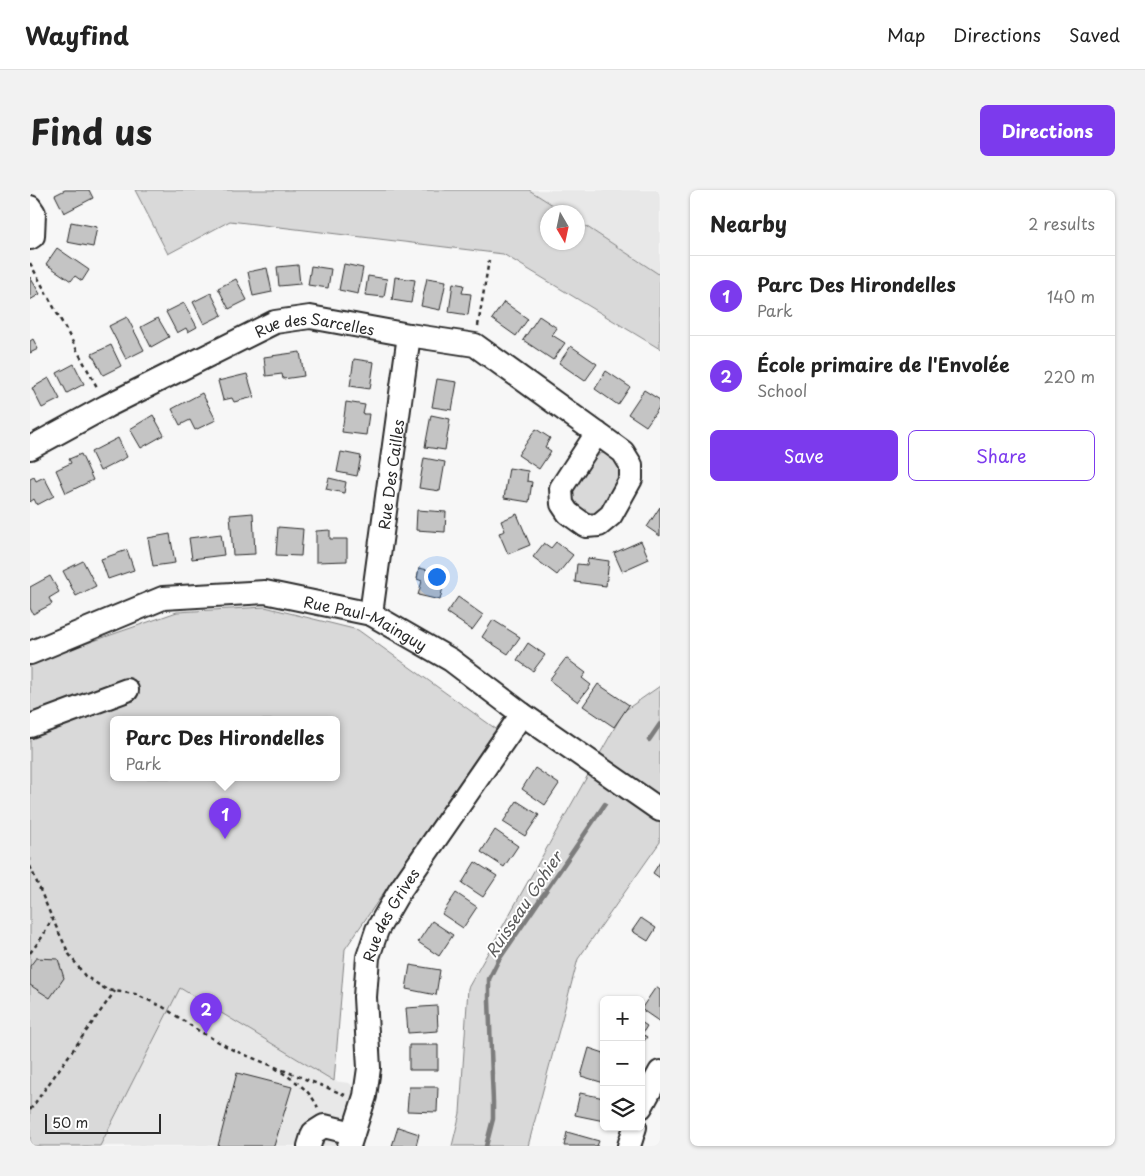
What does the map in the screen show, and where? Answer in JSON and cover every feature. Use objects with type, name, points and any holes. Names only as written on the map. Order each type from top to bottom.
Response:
[{"type":"street","points":[[30,207],[34,213],[33,236],[30,238]]},
{"type":"street","name":"Rue des Sarcelles","points":[[30,448],[107,406],[275,322],[310,317],[475,345],[597,432]]},
{"type":"street","name":"Rue Des Cailles","points":[[370,614],[409,335]]},
{"type":"street","name":"Rue Paul-Mainguy","points":[[30,652],[163,598],[265,592],[370,614],[451,660],[522,714],[660,810]]},
{"type":"street","points":[[30,726],[128,690]]},
{"type":"street","name":"Rue des Grives","points":[[351,1139],[363,1102],[369,1068],[365,997],[368,958],[377,930],[399,892],[522,714]]},
{"type":"street","points":[[645,1100],[660,1072]]},
{"type":"street","points":[[311,1140],[324,1126],[351,1139]]},
{"type":"street","points":[[629,1146],[634,1131]]},
{"type":"path","points":[[475,345],[489,260]]},
{"type":"path","points":[[30,263],[107,406]]},
{"type":"path","points":[[30,866],[69,954],[85,976],[107,990],[134,994],[163,1007],[233,1050],[363,1102]]},
{"type":"path","points":[[30,953],[43,936],[52,918]]},
{"type":"path","points":[[30,1110],[114,991]]},
{"type":"path","points":[[269,1064],[297,1082],[312,1096],[318,1107],[319,1116],[311,1140]]},
{"type":"shaded area","points":[[135,190],[529,190],[553,205],[540,205],[540,250],[585,250],[585,226],[660,275],[660,349],[503,254],[230,221],[168,254]]},
{"type":"shaded area","points":[[529,190],[660,190],[660,275],[585,226],[585,205],[553,205]]},
{"type":"shaded area","points":[[602,453],[614,455],[620,466],[621,474],[612,495],[593,516],[575,510],[568,493],[594,458]]},
{"type":"shaded area","points":[[265,607],[358,630],[496,729],[345,949],[334,1081],[180,988],[100,1146],[30,1146],[30,663],[177,612]]},
{"type":"shaded area","points":[[660,686],[660,842],[578,959],[528,1146],[452,1146],[460,1113],[468,988],[624,711]]},
{"type":"shaded area","points":[[180,988],[334,1081],[349,1083],[365,1096],[349,1146],[100,1146]]},
{"type":"building","points":[[65,190],[89,190],[93,198],[64,213],[55,195]]},
{"type":"building","points":[[71,222],[97,227],[93,247],[67,242]]},
{"type":"building","points":[[57,248],[89,270],[82,281],[75,276],[71,281],[46,264]]},
{"type":"building","points":[[344,264],[363,268],[358,294],[339,290]]},
{"type":"building","points":[[298,265],[300,284],[279,286],[277,267]]},
{"type":"building","points":[[311,266],[331,269],[328,288],[308,285]]},
{"type":"building","points":[[267,268],[272,292],[253,296],[248,272]]},
{"type":"building","points":[[368,276],[387,279],[384,297],[365,295]]},
{"type":"building","points":[[30,277],[40,294],[30,300]]},
{"type":"building","points":[[395,277],[415,280],[411,303],[392,300]]},
{"type":"building","points":[[427,278],[446,281],[440,310],[421,306]]},
{"type":"building","points":[[236,279],[247,300],[229,309],[218,288]]},
{"type":"building","points":[[453,283],[464,285],[462,293],[471,294],[468,315],[449,312]]},
{"type":"building","points":[[211,293],[222,315],[204,324],[193,302]]},
{"type":"building","points":[[504,302],[528,319],[516,336],[492,319]]},
{"type":"building","points":[[184,303],[197,327],[188,332],[186,328],[177,333],[166,312]]},
{"type":"building","points":[[539,316],[557,328],[552,335],[565,343],[553,360],[523,340]]},
{"type":"building","points":[[127,317],[144,350],[126,359],[109,326]]},
{"type":"building","points":[[158,318],[169,337],[151,347],[141,327]]},
{"type":"building","points":[[33,339],[38,349],[30,353],[30,341]]},
{"type":"building","points":[[111,345],[121,366],[103,375],[92,354]]},
{"type":"building","points":[[571,346],[597,364],[585,381],[559,363]]},
{"type":"building","points":[[300,352],[304,376],[283,379],[282,374],[266,376],[264,357]]},
{"type":"building","points":[[354,359],[374,362],[370,389],[350,386]]},
{"type":"building","points":[[74,364],[84,384],[67,393],[57,373]]},
{"type":"building","points":[[606,371],[630,387],[618,405],[595,389]]},
{"type":"building","points":[[247,374],[254,397],[234,402],[232,398],[223,400],[218,381]]},
{"type":"building","points":[[49,378],[60,399],[42,408],[32,388]]},
{"type":"building","points":[[437,379],[457,382],[452,410],[432,407]]},
{"type":"building","points":[[644,390],[660,400],[660,406],[646,426],[628,414]]},
{"type":"building","points":[[202,393],[216,420],[195,430],[190,420],[180,425],[172,409]]},
{"type":"building","points":[[346,402],[365,405],[363,414],[369,414],[366,435],[342,432]]},
{"type":"building","points":[[153,415],[164,435],[141,448],[130,429]]},
{"type":"building","points":[[431,415],[450,419],[445,450],[425,447]]},
{"type":"building","points":[[536,429],[550,438],[545,447],[551,451],[539,469],[518,455]]},
{"type":"building","points":[[118,438],[127,457],[100,471],[91,452]]},
{"type":"building","points":[[341,452],[361,456],[357,476],[337,472]]},
{"type":"building","points":[[81,454],[93,480],[66,493],[56,470],[71,463],[69,459]]},
{"type":"building","points":[[424,458],[445,462],[440,491],[419,488]]},
{"type":"building","points":[[509,468],[528,471],[527,481],[532,482],[529,502],[504,498]]},
{"type":"building","points":[[34,477],[36,481],[44,477],[54,496],[37,505],[34,499],[30,502],[30,479]]},
{"type":"building","points":[[329,478],[346,482],[344,493],[326,489]]},
{"type":"building","points":[[660,507],[660,536],[647,527]]},
{"type":"building","points":[[417,510],[446,512],[445,532],[416,530]]},
{"type":"building","points":[[253,513],[255,554],[233,555],[230,515]]},
{"type":"building","points":[[517,514],[530,545],[508,554],[499,533],[505,531],[501,521]]},
{"type":"building","points":[[278,527],[303,529],[301,556],[276,555]]},
{"type":"building","points":[[330,530],[330,539],[347,539],[347,561],[316,562],[316,531]]},
{"type":"building","points":[[170,534],[175,563],[153,566],[148,538]]},
{"type":"building","points":[[221,534],[224,555],[192,559],[189,538]]},
{"type":"building","points":[[641,541],[649,559],[622,571],[614,553]]},
{"type":"building","points":[[556,542],[573,555],[557,575],[533,557],[544,543],[551,548]]},
{"type":"building","points":[[127,550],[134,570],[108,579],[101,559]]},
{"type":"building","points":[[588,558],[609,561],[606,586],[575,582],[577,564],[587,565]]},
{"type":"building","points":[[83,561],[96,586],[76,596],[63,571]]},
{"type":"building","points":[[419,568],[446,574],[440,600],[418,595],[422,581],[417,579]]},
{"type":"building","points":[[50,576],[59,592],[49,598],[52,604],[33,614],[30,608],[30,587]]},
{"type":"building","points":[[458,597],[483,615],[472,630],[447,613]]},
{"type":"building","points":[[493,620],[520,637],[508,654],[482,637]]},
{"type":"building","points":[[528,643],[545,655],[533,671],[517,660]]},
{"type":"building","points":[[566,658],[586,673],[582,678],[591,685],[578,702],[549,680]]},
{"type":"building","points":[[598,684],[629,705],[614,727],[583,706]]},
{"type":"building","points":[[535,768],[559,784],[545,805],[522,789]]},
{"type":"building","points":[[517,801],[539,815],[525,836],[503,822]]},
{"type":"building","points":[[495,830],[518,846],[504,867],[481,852]]},
{"type":"building","points":[[475,862],[497,876],[483,897],[462,883]]},
{"type":"building","points":[[660,862],[660,878],[653,873]]},
{"type":"building","points":[[456,893],[477,907],[463,928],[442,914]]},
{"type":"building","points":[[641,918],[656,928],[648,941],[632,931]]},
{"type":"building","points":[[432,921],[453,935],[439,956],[418,942]]},
{"type":"building","points":[[36,958],[58,959],[64,978],[50,998],[30,985],[30,966]]},
{"type":"building","points":[[410,965],[440,970],[436,995],[406,989]]},
{"type":"building","points":[[656,987],[660,990],[660,1022],[645,1012],[645,1003]]},
{"type":"building","points":[[437,1006],[438,1031],[408,1033],[406,1008]]},
{"type":"building","points":[[409,1045],[438,1045],[438,1070],[409,1070]]},
{"type":"building","points":[[589,1048],[600,1052],[600,1082],[581,1076]]},
{"type":"building","points":[[237,1073],[292,1087],[274,1146],[218,1146]]},
{"type":"building","points":[[409,1087],[438,1087],[437,1112],[407,1111]]},
{"type":"building","points":[[580,1093],[600,1097],[600,1120],[575,1115]]},
{"type":"building","points":[[398,1127],[419,1134],[416,1146],[392,1146]]},
{"type":"building","points":[[567,1132],[599,1141],[597,1146],[564,1146]]},
{"type":"waterway","name":"Ruisseau Gohier","points":[[649,740],[660,724]]},
{"type":"waterway","name":"Ruisseau Gohier","points":[[486,1146],[493,1119],[489,979],[498,961],[605,804]]},
{"type":"place","name":"Parc Des Hirondelles","points":[[225,839]]},
{"type":"place","name":"École primaire de l'Envolée","points":[[206,1034]]}]
